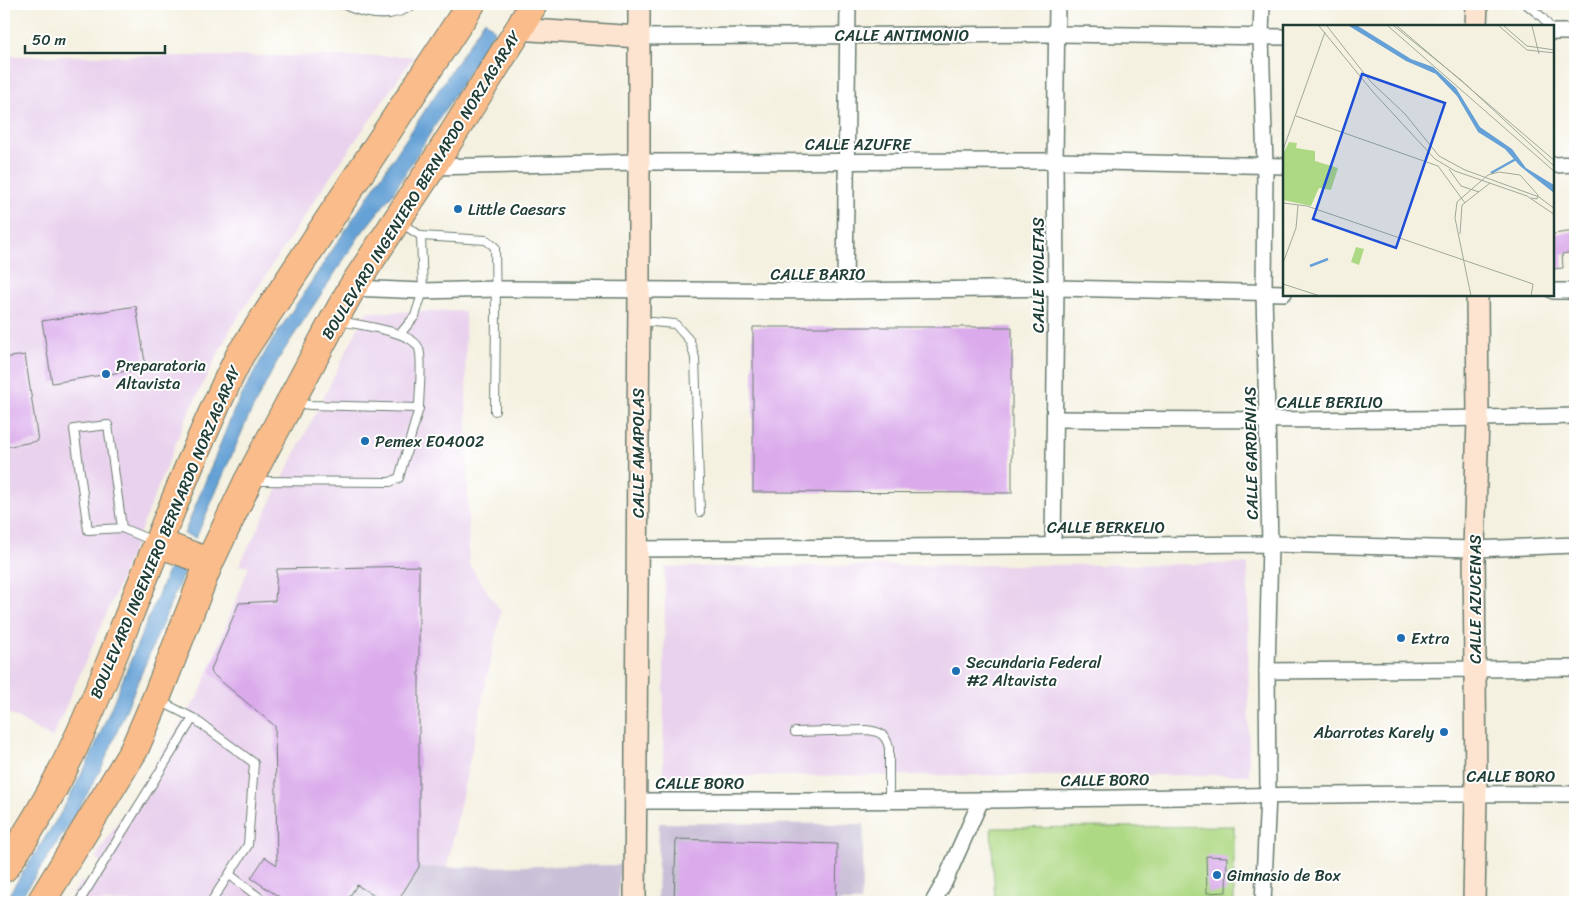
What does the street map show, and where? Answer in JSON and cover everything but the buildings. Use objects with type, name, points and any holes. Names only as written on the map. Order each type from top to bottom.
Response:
[{"type":"highway","name":"BOULEVARD INGENIERO BERNARDO NORZAGARAY","points":[[41,902],[134,750],[156,700],[183,552],[220,395],[240,355],[471,4]]},
{"type":"highway","name":"BOULEVARD INGENIERO BERNARDO NORZAGARAY","points":[[4,868],[40,811],[66,764],[101,686],[183,552],[248,481],[352,288],[432,167],[521,11]]},
{"type":"street","name":"CALLE AMAPOLAS","points":[[635,902],[639,4]]},
{"type":"street","points":[[845,292],[848,4]]},
{"type":"street","name":"CALLE VIOLETAS","points":[[1053,545],[1057,4]]},
{"type":"street","name":"CALLE GARDENIAS","points":[[1262,4],[1265,166],[1264,293],[1270,544],[1267,671],[1268,795],[1263,902]]},
{"type":"street","points":[[1476,4],[1476,25]]},
{"type":"street","name":"CALLE ANTIMONIO","points":[[521,11],[530,30],[639,37],[1057,34],[1283,37]]},
{"type":"street","points":[[1554,30],[1575,32]]},
{"type":"street","name":"CALLE AZUFRE","points":[[432,167],[639,162],[845,161],[1055,161],[1283,166]]},
{"type":"street","points":[[1554,165],[1575,164]]},
{"type":"street","name":"CALLE BARIO","points":[[352,288],[423,291],[496,289],[845,292],[1056,288],[1283,293]]},
{"type":"street","points":[[1554,291],[1575,291]]},
{"type":"street","name":"CALLE AZUCENAS","points":[[1474,902],[1476,793],[1474,549],[1478,419],[1477,296]]},
{"type":"street","name":"CALLE BERILIO","points":[[1055,419],[1478,419],[1575,416]]},
{"type":"street","name":"CALLE BERKELIO","points":[[637,549],[1270,544],[1474,549],[1575,545]]},
{"type":"street","points":[[1267,671],[1575,668]]},
{"type":"street","name":"CALLE BORO","points":[[636,801],[888,801],[1268,795],[1575,794]]},
{"type":"street","points":[[933,902],[945,881],[981,800]]},
{"type":"lane","points":[[342,4],[358,12],[381,15],[409,8],[414,4]]},
{"type":"lane","points":[[1526,4],[1542,17],[1548,25]]},
{"type":"lane","points":[[396,220],[421,236],[486,240],[495,247],[495,411]]},
{"type":"lane","points":[[400,334],[415,316],[423,291],[421,236]]},
{"type":"lane","points":[[248,481],[390,482],[399,478],[419,408],[420,350],[414,340],[400,334],[334,320]]},
{"type":"lane","points":[[639,320],[675,324],[690,341],[696,358],[700,512]]},
{"type":"lane","points":[[290,402],[310,405],[419,408]]},
{"type":"lane","points":[[122,528],[108,425],[74,430],[88,530],[122,528],[183,552]]},
{"type":"lane","points":[[156,700],[193,718],[254,763],[248,845],[211,902]]},
{"type":"lane","points":[[79,902],[193,718]]},
{"type":"lane","points":[[795,732],[876,730],[882,734],[888,740],[889,748],[888,801]]},
{"type":"lane","points":[[230,875],[265,902]]},
{"type":"shaded area","name":"Preparatoria Altavista","points":[[4,56],[414,56],[324,186],[230,330],[186,418],[112,601],[52,738],[4,711]]},
{"type":"shaded area","points":[[465,311],[469,564],[501,612],[447,867],[370,868],[349,902],[68,902],[81,881],[87,885],[101,863],[95,858],[200,693],[249,566],[239,566],[366,312]]},
{"type":"shaded area","name":"Secundaria Federal #2 Altavista","points":[[1248,564],[1249,775],[663,776],[665,567]]},
{"type":"shaded area","points":[[659,823],[864,824],[861,902],[657,902]]},
{"type":"shaded area","points":[[620,865],[618,902],[349,902],[370,868]]},
{"type":"green space","points":[[1234,826],[1234,902],[995,902],[991,828]]},
{"type":"water","points":[[485,20],[495,30],[391,196],[360,235],[279,358],[248,418],[196,538],[184,534],[234,410],[268,347]]},
{"type":"water","points":[[170,566],[184,572],[103,765],[75,816],[18,902],[4,902],[62,811],[90,758]]},
{"type":"place","name":"Little Caesars","points":[[458,209]]},
{"type":"place","name":"Preparatoria Altavista","points":[[106,374]]},
{"type":"place","name":"Pemex E04002","points":[[365,441]]},
{"type":"place","name":"Extra","points":[[1401,638]]},
{"type":"place","name":"Secundaria Federal #2 Altavista","points":[[956,671]]},
{"type":"place","name":"Abarrotes Karely","points":[[1444,732]]},
{"type":"place","name":"Gimnasio de Box","points":[[1217,875]]}]
